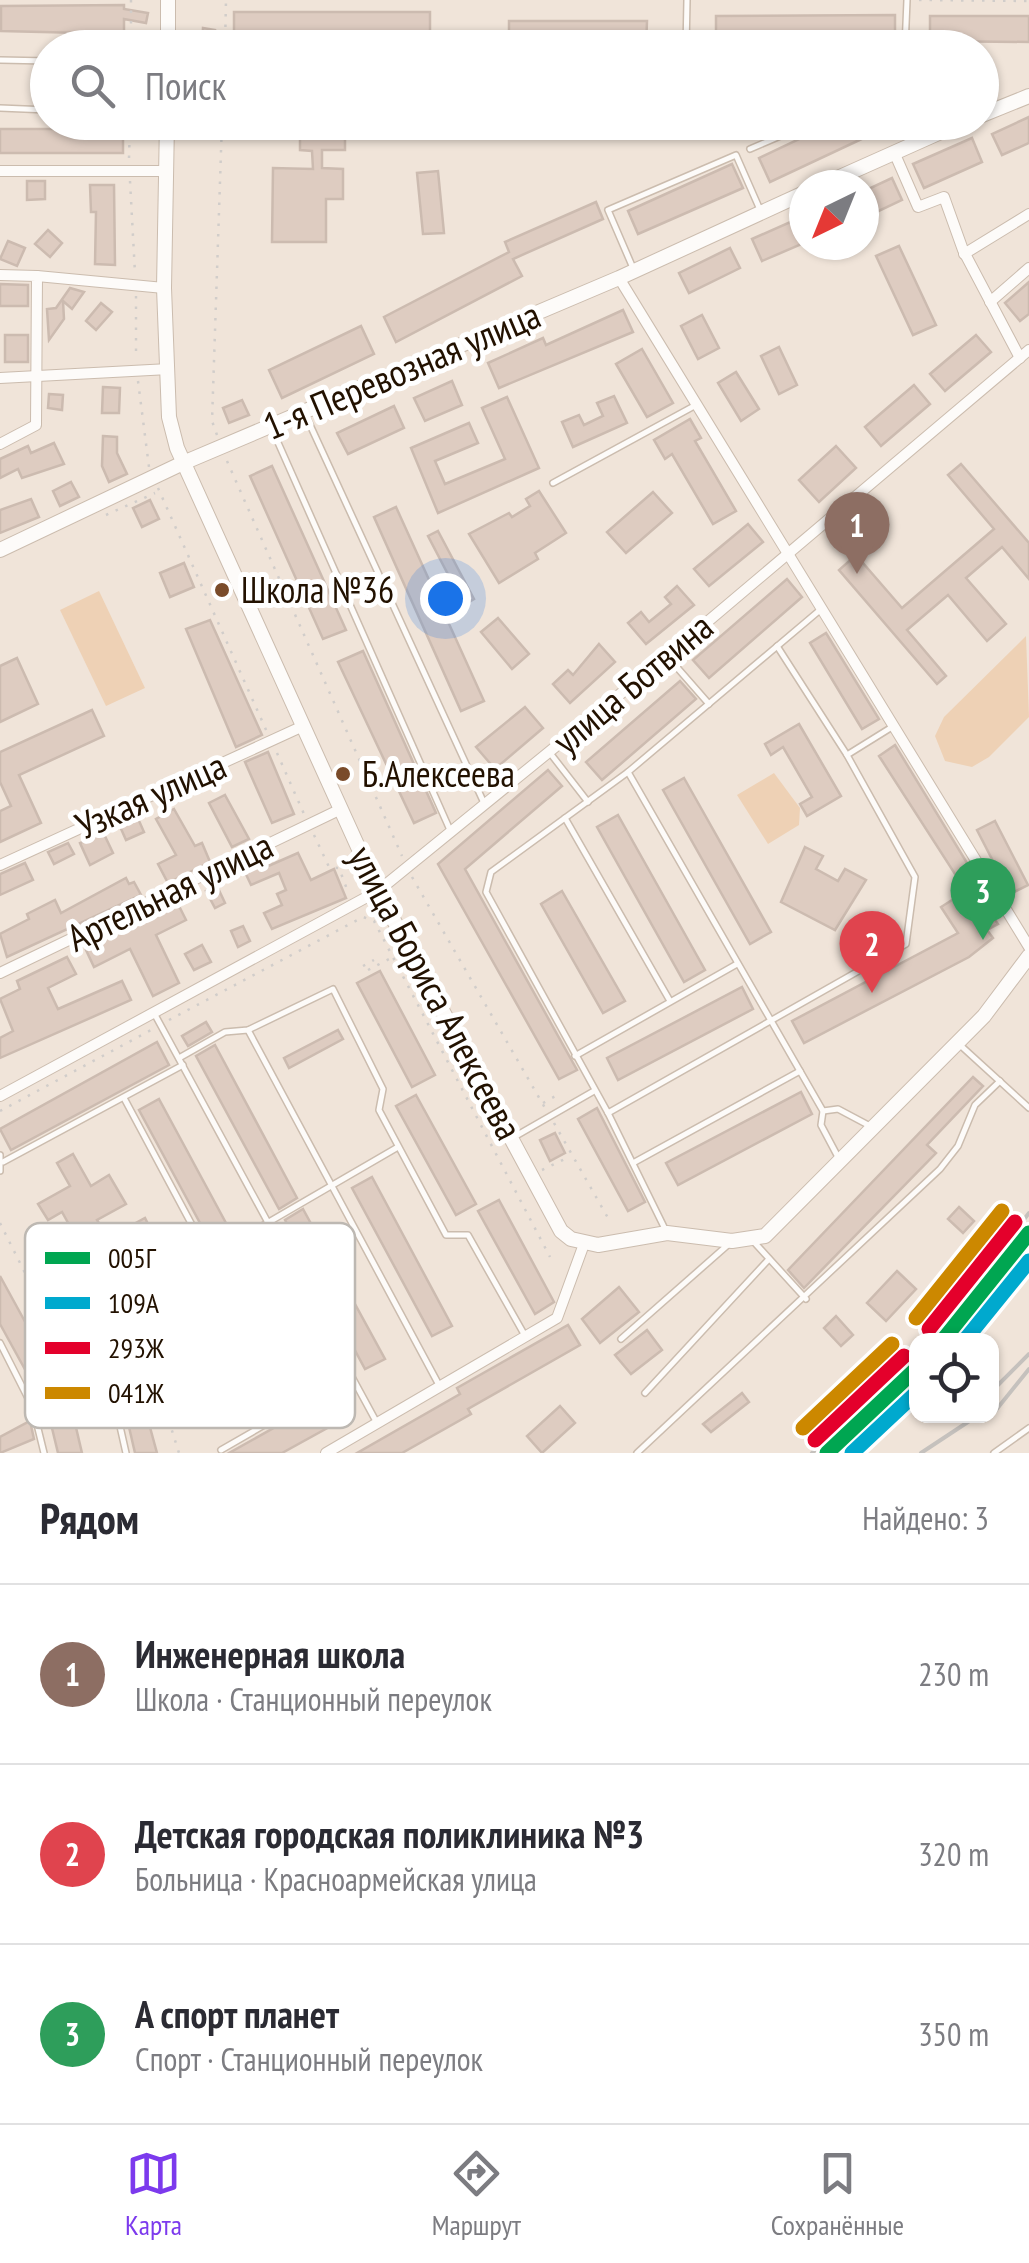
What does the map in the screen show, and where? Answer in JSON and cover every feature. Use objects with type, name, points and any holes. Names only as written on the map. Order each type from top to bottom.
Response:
[{"type":"main road","points":[[168,0],[168,30]]},
{"type":"main road","points":[[999,108],[1029,96]]},
{"type":"main road","name":"улица Бориса Алексеева","points":[[166,140],[164,288],[169,418],[183,463],[378,891],[561,1231],[584,1244]]},
{"type":"main road","points":[[855,170],[911,140]]},
{"type":"main road","name":"1-я Перевозная улица","points":[[0,550],[151,474],[271,427],[619,278],[789,200]]},
{"type":"main road","points":[[584,1244],[667,1233],[752,1240],[778,1226],[958,1043],[1029,956]]},
{"type":"street","points":[[894,152],[918,206],[944,197],[964,254],[1024,354]]},
{"type":"street","points":[[0,171],[164,171]]},
{"type":"street","points":[[964,254],[1029,214]]},
{"type":"street","points":[[990,302],[1029,268]]},
{"type":"street","points":[[0,275],[164,288]]},
{"type":"street","points":[[0,444],[36,425],[38,276]]},
{"type":"street","points":[[619,278],[1029,946]]},
{"type":"street","name":"улица Ботвина","points":[[0,1096],[378,891],[550,753],[1024,354]]},
{"type":"street","points":[[0,378],[168,369]]},
{"type":"street","name":"Узкая улица","points":[[0,864],[302,728]]},
{"type":"street","name":"Артельная улица","points":[[0,973],[339,810]]},
{"type":"street","points":[[326,1453],[557,1318],[584,1244]]},
{"type":"lane","points":[[687,30],[688,0]]},
{"type":"lane","points":[[905,30],[906,0]]},
{"type":"lane","points":[[0,60],[30,60]]},
{"type":"lane","points":[[0,108],[30,109]]},
{"type":"lane","points":[[750,150],[772,140]]},
{"type":"lane","points":[[634,271],[608,210],[736,156],[761,213]]},
{"type":"lane","points":[[552,483],[696,404]]},
{"type":"lane","points":[[304,412],[485,806]]},
{"type":"lane","points":[[271,427],[452,833]]},
{"type":"lane","points":[[667,1233],[608,1113],[486,892],[485,882],[490,872],[628,772],[822,608]]},
{"type":"lane","points":[[608,1113],[906,944],[915,877],[847,756],[777,646]]},
{"type":"lane","points":[[666,656],[709,704]]},
{"type":"lane","points":[[847,756],[894,726]]},
{"type":"lane","points":[[550,753],[588,802]]},
{"type":"lane","points":[[628,772],[823,1111],[821,1125],[842,1162]]},
{"type":"lane","points":[[564,818],[670,1002]]},
{"type":"lane","points":[[574,1056],[738,963]]},
{"type":"lane","points":[[0,1171],[2,1159],[124,1098],[225,1032],[248,1030],[333,989],[383,1089],[379,1110],[446,1235],[468,1235],[525,1337]]},
{"type":"lane","points":[[154,1013],[268,1222],[398,1146]]},
{"type":"lane","points":[[248,1030],[352,1223]]},
{"type":"lane","points":[[958,1043],[1029,1108]]},
{"type":"lane","points":[[633,1164],[800,1070]]},
{"type":"lane","points":[[638,1453],[665,1432],[758,1336],[806,1299],[940,1170],[958,1146],[974,1105],[1000,1082]]},
{"type":"lane","points":[[512,1138],[594,1091]]},
{"type":"lane","points":[[124,1098],[191,1223]]},
{"type":"lane","points":[[823,1111],[838,1109],[874,1128]]},
{"type":"lane","points":[[355,1229],[440,1387]]},
{"type":"lane","points":[[622,1339],[732,1240]]},
{"type":"lane","points":[[752,1240],[806,1299]]},
{"type":"lane","points":[[645,1392],[769,1259]]},
{"type":"lane","points":[[0,1343],[25,1391]]},
{"type":"lane","points":[[355,1383],[377,1424]]},
{"type":"lane","points":[[38,1428],[44,1453]]},
{"type":"lane","points":[[120,1428],[126,1453]]},
{"type":"lane","points":[[222,1450],[260,1428]]},
{"type":"lane","points":[[994,1453],[1029,1428]]},
{"type":"path","points":[[130,0],[131,30]]},
{"type":"path","points":[[225,30],[226,0]]},
{"type":"path","points":[[919,0],[1029,1]]},
{"type":"path","points":[[221,140],[212,421],[408,868],[608,1218]]},
{"type":"path","points":[[151,474],[309,825],[330,867],[339,868],[349,888]]},
{"type":"path","points":[[0,1110],[363,918],[374,921],[550,1257]]},
{"type":"path","points":[[368,970],[392,957]]},
{"type":"path","points":[[363,966],[374,960]]},
{"type":"path","points":[[542,1104],[561,1093]]},
{"type":"path","points":[[541,1171],[567,1158]]},
{"type":"path","points":[[0,1223],[25,1273]]},
{"type":"path","points":[[171,1428],[178,1453]]},
{"type":"shaded area","points":[[99,591],[145,688],[106,706],[60,610]]},
{"type":"shaded area","points":[[1026,636],[1029,717],[989,757],[972,767],[945,761],[935,736],[944,717]]},
{"type":"shaded area","points":[[774,773],[800,808],[799,825],[768,844],[737,795]]},
{"type":"building","points":[[124,5],[124,9],[148,13],[146,23],[124,19],[124,30],[1,31],[1,6]]},
{"type":"building","points":[[234,12],[430,12],[430,30],[234,30]]},
{"type":"building","points":[[895,15],[895,30],[716,30],[716,16]]},
{"type":"building","points":[[930,16],[1029,16],[1029,42],[999,42],[999,30],[930,30]]},
{"type":"building","points":[[509,21],[647,21],[647,30],[509,30]]},
{"type":"building","points":[[1029,117],[1029,143],[1002,155],[995,140],[999,140],[999,131]]},
{"type":"building","points":[[0,129],[30,129],[30,140],[123,140],[123,153],[0,153]]},
{"type":"building","points":[[300,140],[345,140],[345,150],[322,150],[322,168],[343,169],[343,199],[326,199],[326,242],[272,242],[273,168],[313,169],[312,151],[300,150]]},
{"type":"building","points":[[797,140],[859,140],[789,170],[770,182],[759,158]]},
{"type":"building","points":[[967,140],[973,140],[982,162],[924,188],[913,164]]},
{"type":"building","points":[[732,164],[743,188],[638,234],[628,211]]},
{"type":"building","points":[[438,171],[444,233],[423,234],[417,173]]},
{"type":"building","points":[[892,178],[902,200],[879,211],[879,184]]},
{"type":"building","points":[[27,181],[45,181],[45,199],[27,200]]},
{"type":"building","points":[[90,185],[114,185],[115,265],[95,264],[96,212],[91,212]]},
{"type":"building","points":[[596,202],[603,219],[513,259],[522,276],[396,342],[384,317],[509,252],[505,242]]},
{"type":"building","points":[[789,223],[789,249],[762,261],[752,239]]},
{"type":"building","points":[[48,230],[62,243],[50,257],[35,244]]},
{"type":"building","points":[[8,241],[25,248],[17,266],[0,259]]},
{"type":"building","points":[[899,246],[936,325],[913,335],[878,260],[879,255]]},
{"type":"building","points":[[730,248],[740,268],[689,293],[679,273]]},
{"type":"building","points":[[1029,282],[1029,314],[1020,321],[1005,303]]},
{"type":"building","points":[[0,284],[28,285],[28,306],[0,306]]},
{"type":"building","points":[[70,288],[84,292],[72,309],[63,301],[64,319],[49,340],[47,309],[56,308]]},
{"type":"building","points":[[101,303],[112,312],[96,330],[86,321]]},
{"type":"building","points":[[623,310],[633,332],[499,388],[488,363],[543,338],[546,345]]},
{"type":"building","points":[[702,315],[719,348],[698,359],[681,326]]},
{"type":"building","points":[[361,326],[374,354],[282,398],[269,370]]},
{"type":"building","points":[[5,335],[28,335],[28,362],[5,362]]},
{"type":"building","points":[[976,335],[991,352],[945,391],[930,374]]},
{"type":"building","points":[[779,347],[797,385],[779,394],[761,356]]},
{"type":"building","points":[[642,349],[673,403],[647,417],[616,364]]},
{"type":"building","points":[[736,372],[759,409],[741,421],[718,383]]},
{"type":"building","points":[[452,381],[462,405],[425,421],[414,398]]},
{"type":"building","points":[[914,385],[930,404],[881,446],[865,427]]},
{"type":"building","points":[[103,387],[120,388],[119,413],[102,413]]},
{"type":"building","points":[[49,394],[63,395],[62,410],[48,408]]},
{"type":"building","points":[[614,396],[627,423],[573,447],[562,422],[579,415],[584,425],[603,416],[597,403]]},
{"type":"building","points":[[507,397],[539,468],[438,513],[411,448],[469,423],[478,443],[435,461],[445,484],[505,459],[482,408]]},
{"type":"building","points":[[242,400],[249,415],[229,423],[223,408]]},
{"type":"building","points":[[394,406],[404,428],[348,454],[337,433]]},
{"type":"building","points":[[690,419],[701,438],[695,441],[736,511],[713,524],[672,454],[665,459],[654,440]]},
{"type":"building","points":[[103,436],[117,437],[117,453],[127,474],[109,482],[102,466]]},
{"type":"building","points":[[54,443],[64,464],[22,478],[18,469],[0,478],[0,459],[28,446],[31,453]]},
{"type":"building","points":[[836,446],[856,468],[819,502],[799,480]]},
{"type":"building","points":[[961,464],[1029,543],[1029,579],[1002,547],[966,578],[1006,624],[987,641],[948,595],[907,630],[946,676],[937,684],[839,570],[856,555],[902,608],[994,529],[948,475]]},
{"type":"building","points":[[272,466],[346,630],[323,639],[250,476]]},
{"type":"building","points":[[71,482],[79,497],[60,506],[53,491]]},
{"type":"building","points":[[539,491],[566,533],[535,553],[538,559],[499,583],[469,534],[530,506],[526,499]]},
{"type":"building","points":[[653,492],[672,513],[626,553],[607,532]]},
{"type":"building","points":[[31,499],[39,517],[0,533],[0,510]]},
{"type":"building","points":[[150,500],[159,519],[142,527],[133,508]]},
{"type":"building","points":[[396,507],[484,701],[461,711],[374,517]]},
{"type":"building","points":[[748,524],[763,542],[709,586],[694,569]]},
{"type":"building","points":[[438,531],[474,599],[464,605],[428,536]]},
{"type":"building","points":[[184,563],[194,587],[170,597],[160,573]]},
{"type":"building","points":[[787,579],[802,597],[709,678],[693,660]]},
{"type":"building","points":[[677,586],[694,605],[646,644],[628,623],[641,612],[649,622],[671,604],[665,597]]},
{"type":"building","points":[[498,618],[529,654],[512,669],[481,632]]},
{"type":"building","points":[[210,620],[262,735],[236,747],[186,629]]},
{"type":"building","points":[[826,633],[879,719],[862,729],[810,643]]},
{"type":"building","points":[[599,644],[615,662],[570,703],[553,684],[568,670],[573,675]]},
{"type":"building","points":[[363,651],[436,813],[414,823],[338,662]]},
{"type":"building","points":[[17,658],[38,704],[0,722],[0,666]]},
{"type":"building","points":[[680,681],[696,699],[602,780],[586,762]]},
{"type":"building","points":[[525,707],[543,728],[495,769],[476,747]]},
{"type":"building","points":[[92,710],[104,736],[19,775],[41,823],[0,842],[0,811],[11,806],[0,782],[0,752]]},
{"type":"building","points":[[799,724],[841,796],[807,816],[800,804],[812,797],[783,747],[771,755],[765,744]]},
{"type":"building","points":[[895,745],[997,912],[992,916],[998,924],[987,930],[993,938],[969,957],[804,1043],[792,1021],[958,933],[941,907],[966,891],[879,756]]},
{"type":"building","points":[[268,752],[294,814],[272,823],[245,762]]},
{"type":"building","points":[[548,770],[562,786],[465,869],[577,1070],[559,1079],[438,864]]},
{"type":"building","points":[[684,778],[771,932],[750,944],[663,790]]},
{"type":"building","points":[[225,795],[249,839],[232,847],[209,803]]},
{"type":"building","points":[[174,809],[195,846],[202,843],[210,862],[168,883],[158,864],[176,855],[156,819]]},
{"type":"building","points":[[136,814],[144,832],[126,840],[118,822]]},
{"type":"building","points":[[618,815],[705,970],[684,982],[597,827]]},
{"type":"building","points":[[995,821],[1028,885],[1010,894],[977,830]]},
{"type":"building","points":[[103,832],[113,853],[90,865],[80,843]]},
{"type":"building","points":[[68,843],[74,854],[54,864],[48,852]]},
{"type":"building","points":[[805,847],[823,856],[816,869],[838,881],[845,869],[866,880],[835,930],[781,902]]},
{"type":"building","points":[[298,853],[311,880],[334,869],[346,898],[272,929],[264,913],[282,905],[277,894],[286,890],[279,873],[251,885],[243,868],[263,860],[266,867]]},
{"type":"building","points":[[25,863],[33,880],[0,895],[0,874]]},
{"type":"building","points":[[126,878],[129,884],[134,882],[141,895],[7,957],[0,934],[29,919],[27,914],[55,900],[61,913]]},
{"type":"building","points":[[217,886],[225,903],[215,908],[206,891]]},
{"type":"building","points":[[562,891],[625,1001],[603,1013],[541,904]]},
{"type":"building","points":[[176,900],[186,920],[156,935],[179,983],[153,996],[130,949],[94,967],[86,950]]},
{"type":"building","points":[[243,926],[250,941],[238,947],[231,931]]},
{"type":"building","points":[[202,945],[211,962],[194,970],[185,954]]},
{"type":"building","points":[[67,957],[76,974],[48,988],[58,1009],[122,981],[131,1000],[0,1058],[0,1038],[13,1031],[0,999],[20,989],[17,981]]},
{"type":"building","points":[[380,971],[435,1075],[412,1087],[357,983]]},
{"type":"building","points":[[742,987],[753,1009],[618,1080],[607,1058]]},
{"type":"building","points":[[206,1022],[212,1032],[188,1046],[182,1036]]},
{"type":"building","points":[[338,1030],[343,1039],[289,1068],[284,1058]]},
{"type":"building","points":[[157,1042],[169,1065],[11,1150],[0,1129]]},
{"type":"building","points":[[215,1045],[297,1198],[279,1209],[196,1056]]},
{"type":"building","points":[[973,1077],[983,1086],[927,1145],[936,1153],[804,1288],[788,1270]]},
{"type":"building","points":[[801,1092],[812,1114],[678,1185],[666,1163]]},
{"type":"building","points":[[416,1095],[476,1204],[456,1215],[396,1106]]},
{"type":"building","points":[[159,1099],[226,1223],[200,1223],[139,1110]]},
{"type":"building","points":[[597,1108],[645,1202],[628,1211],[578,1119]]},
{"type":"building","points":[[555,1133],[565,1153],[550,1161],[540,1140]]},
{"type":"building","points":[[73,1154],[91,1186],[109,1175],[126,1204],[97,1220],[99,1223],[68,1223],[62,1212],[48,1220],[38,1204],[70,1186],[57,1163]]},
{"type":"building","points":[[372,1177],[452,1326],[432,1336],[352,1188]]},
{"type":"building","points":[[499,1200],[554,1302],[535,1314],[478,1211]]},
{"type":"building","points":[[959,1207],[974,1221],[963,1233],[948,1219]]},
{"type":"building","points":[[303,1209],[311,1223],[287,1223],[285,1220]]},
{"type":"building","points":[[897,1271],[916,1289],[886,1321],[867,1303]]},
{"type":"building","points":[[0,1276],[25,1322],[25,1369],[0,1324]]},
{"type":"building","points":[[619,1287],[639,1312],[600,1343],[582,1319]]},
{"type":"building","points":[[355,1304],[385,1359],[365,1369],[355,1350]]},
{"type":"building","points":[[836,1316],[853,1335],[841,1346],[824,1328]]},
{"type":"building","points":[[568,1325],[580,1345],[468,1409],[471,1414],[402,1453],[357,1453],[460,1394],[457,1388]]},
{"type":"building","points":[[647,1330],[662,1350],[631,1374],[615,1355]]},
{"type":"building","points":[[742,1393],[749,1402],[711,1432],[703,1424]]},
{"type":"building","points":[[560,1406],[575,1423],[542,1453],[527,1436]]},
{"type":"building","points":[[25,1424],[25,1428],[32,1428],[34,1439],[0,1453],[0,1437]]},
{"type":"building","points":[[52,1428],[76,1428],[82,1453],[58,1453]]},
{"type":"building","points":[[129,1428],[150,1428],[157,1453],[135,1453]]},
{"type":"building","points":[[274,1428],[327,1428],[282,1453],[229,1453]]},
{"type":"railway","points":[[935,1333],[1029,1213]]},
{"type":"railway","points":[[999,1384],[1029,1354]]},
{"type":"railway","points":[[812,1453],[909,1362]]},
{"type":"railway","points":[[999,1406],[1029,1369]]},
{"type":"railway","points":[[921,1453],[966,1423]]},
{"type":"transit line","name":"041Ж","points":[[916,1318],[1002,1211]]},
{"type":"transit line","name":"293Ж","points":[[929,1329],[1015,1222]]},
{"type":"transit line","name":"005Г","points":[[949,1333],[1029,1233]]},
{"type":"transit line","name":"109А","points":[[971,1333],[1029,1261]]},
{"type":"transit line","name":"041Ж","points":[[803,1428],[892,1344]]},
{"type":"transit line","name":"293Ж","points":[[815,1440],[904,1356]]},
{"type":"transit line","name":"005Г","points":[[827,1453],[909,1376]]},
{"type":"transit line","name":"109А","points":[[852,1453],[909,1400]]},
{"type":"place","name":"Инженерная школа","points":[[857,574]]},
{"type":"place","name":"Школа №36","points":[[222,590]]},
{"type":"place","name":"Б.Алексеева","points":[[343,774]]},
{"type":"place","name":"А спорт планет","points":[[983,940]]},
{"type":"place","name":"Детская городская поликлиника №3","points":[[872,993]]}]
